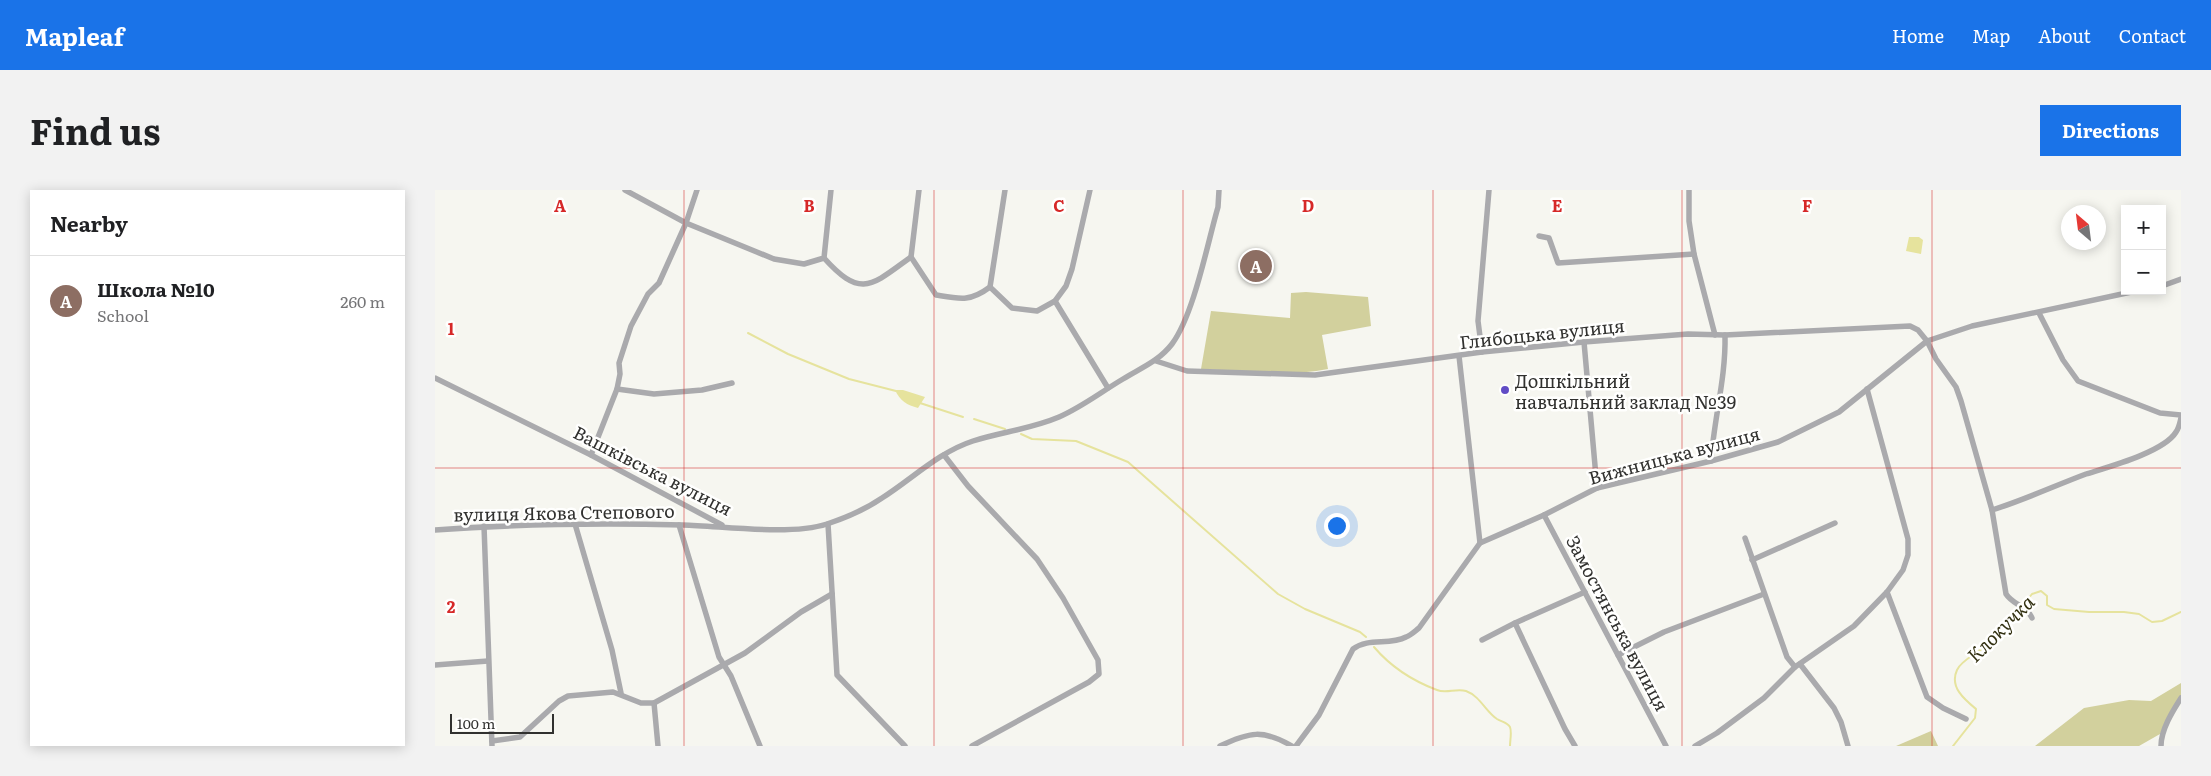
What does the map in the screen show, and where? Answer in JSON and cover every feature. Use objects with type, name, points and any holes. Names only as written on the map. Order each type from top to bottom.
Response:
[{"type":"street","points":[[625,190],[687,223],[775,259],[804,264],[824,258]]},
{"type":"street","points":[[591,455],[617,389],[620,374],[619,363],[631,326],[648,294],[659,283],[687,223],[697,190]]},
{"type":"street","points":[[824,258],[831,190]]},
{"type":"street","points":[[919,190],[911,258],[936,295],[961,299],[978,296],[990,287],[1005,190]]},
{"type":"street","points":[[990,287],[1012,308],[1037,310],[1055,301],[1066,286],[1072,268],[1090,190]]},
{"type":"street","name":"Вашківська вулиця","points":[[435,378],[591,455],[724,526],[786,529],[828,524],[881,499],[944,455],[973,441],[1057,418],[1156,361],[1172,344],[1189,308],[1218,207],[1219,190]]},
{"type":"street","points":[[1482,352],[1478,321],[1489,190]]},
{"type":"street","points":[[1689,190],[1689,221],[1694,254],[1715,335]]},
{"type":"street","points":[[1539,236],[1549,238],[1558,263],[1694,254]]},
{"type":"street","points":[[824,258],[849,282],[860,284],[875,281],[911,258]]},
{"type":"street","points":[[2166,285],[2181,279]]},
{"type":"street","name":"Вижницька вулиця","points":[[1480,543],[1544,515],[1597,488],[1711,461],[1778,442],[1839,412],[1927,341],[1971,326],[2121,294]]},
{"type":"street","points":[[1055,301],[1108,388]]},
{"type":"street","points":[[1992,510],[2022,501],[2152,450],[2176,433],[2181,416],[2160,414],[2092,389],[2078,381],[2063,360],[2039,313]]},
{"type":"street","name":"Глибоцька вулиця","points":[[1156,361],[1187,371],[1315,375],[1482,352],[1688,334],[1725,335],[1901,326],[1918,330],[1927,341]]},
{"type":"street","points":[[1711,461],[1713,436],[1725,370],[1725,335]]},
{"type":"street","points":[[1927,341],[1936,360],[1949,376],[1958,394],[1992,510],[2007,594],[2010,600],[2022,606],[2032,618]]},
{"type":"street","points":[[1584,342],[1597,488]]},
{"type":"street","points":[[1296,746],[1319,715],[1353,649],[1359,644],[1368,642],[1405,638],[1419,628],[1480,543],[1459,356]]},
{"type":"street","points":[[617,389],[654,394],[701,390],[732,383]]},
{"type":"street","points":[[1695,746],[1717,733],[1764,698],[1798,665],[1854,626],[1887,592],[1903,570],[1908,555],[1908,539],[1867,389]]},
{"type":"street","points":[[944,455],[968,486],[1037,559],[1063,598],[1098,660],[1099,667],[1099,674],[1089,682],[971,746]]},
{"type":"street","name":"Замостянська вулиця","points":[[1544,515],[1667,746]]},
{"type":"street","points":[[1751,560],[1835,523]]},
{"type":"street","points":[[575,524],[614,659],[621,693]]},
{"type":"street","name":"вулиця Якова Степового","points":[[435,530],[484,526],[575,524],[724,526]]},
{"type":"street","points":[[828,524],[837,675],[905,746]]},
{"type":"street","points":[[679,525],[719,657],[749,715],[759,745]]},
{"type":"street","points":[[484,526],[492,743],[520,737],[559,701],[568,696],[598,692],[621,693],[631,700],[641,703],[654,703],[745,654],[801,612],[832,594]]},
{"type":"street","points":[[1745,538],[1751,560],[1787,657],[1798,665],[1834,708],[1841,722],[1848,746]]},
{"type":"street","points":[[1482,640],[1585,592]]},
{"type":"street","points":[[1887,592],[1927,697],[1943,708],[1966,718]]},
{"type":"street","points":[[1618,655],[1664,632],[1763,594]]},
{"type":"street","points":[[1515,623],[1565,729],[1575,746]]},
{"type":"street","points":[[435,665],[488,661]]},
{"type":"street","points":[[2161,746],[2161,739],[2181,698]]},
{"type":"street","points":[[654,703],[658,746]]},
{"type":"street","points":[[1220,746],[1251,733],[1263,734],[1282,740],[1292,746]]},
{"type":"shaded area","points":[[1909,237],[1919,237],[1923,240],[1921,254],[1906,251]]},
{"type":"shaded area","points":[[1306,292],[1368,297],[1371,326],[1322,335],[1328,369],[1281,373],[1201,369],[1211,311],[1290,318],[1291,293]]},
{"type":"shaded area","points":[[895,390],[903,390],[925,397],[918,408],[904,402]]},
{"type":"shaded area","points":[[2181,683],[2181,698],[2160,734],[2139,746],[2035,746],[2084,708],[2129,700],[2151,701]]},
{"type":"shaded area","points":[[1931,731],[1938,746],[1896,746]]},
{"type":"waterway","points":[[748,333],[788,354],[849,379],[896,391]]},
{"type":"waterway","points":[[920,403],[963,417]]},
{"type":"waterway","points":[[974,419],[1005,429]]},
{"type":"waterway","points":[[1021,434],[1032,439],[1076,441],[1128,462],[1278,594],[1305,609],[1360,632],[1366,637]]},
{"type":"waterway","name":"Клокучка","points":[[1953,746],[1975,718],[1976,709],[1959,692],[1955,682],[1959,666],[1983,648],[2016,614],[2032,594],[2041,591],[2047,596],[2047,605],[2054,609],[2124,612],[2139,614],[2152,622],[2162,621],[2181,612]]},
{"type":"waterway","points":[[1374,647],[1395,667],[1419,682],[1440,691],[1462,690],[1471,693],[1493,716],[1509,725],[1511,731],[1510,746]]},
{"type":"place","name":"Школа №10","points":[[1256,266]]},
{"type":"place","name":"Дошкільний навчальний заклад №39","points":[[1505,390]]}]
